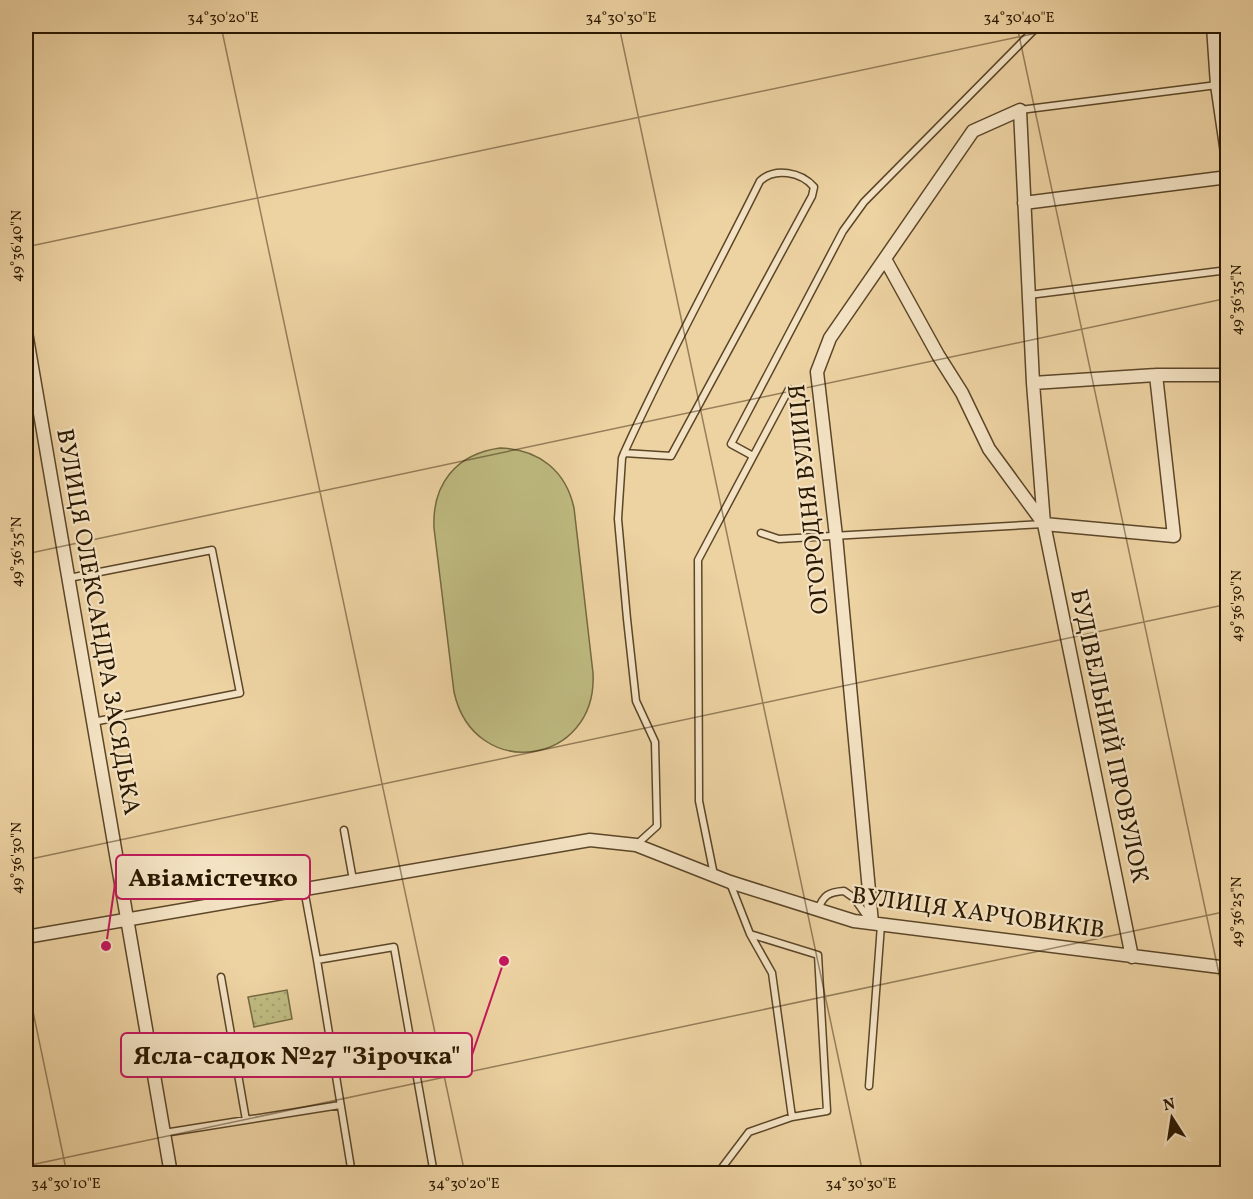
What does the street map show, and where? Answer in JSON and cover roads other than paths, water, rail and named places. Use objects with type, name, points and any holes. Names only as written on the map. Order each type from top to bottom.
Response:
[{"type":"street","points":[[1213,26],[1217,85],[1227,160]]},
{"type":"street","name":"БУДІВЕЛЬНИЙ ПРОВУЛОК","points":[[1020,110],[1033,382],[1044,524],[1132,957]]},
{"type":"street","name":"ОГОРОДНЯ ВУЛИЦЯ","points":[[877,924],[817,372],[830,338],[973,131],[1020,110]]},
{"type":"street","points":[[1024,203],[1227,177]]},
{"type":"street","name":"БУДІВЕЛЬНИЙ ПРОВУЛОК","points":[[885,259],[938,355],[962,393],[989,449],[1044,524]]},
{"type":"street","name":"ВУЛИЦЯ ОЛЕКСАНДРА ЗАСЯДЬКА","points":[[26,332],[30,383],[68,578],[171,1173]]},
{"type":"street","points":[[1044,524],[1174,536],[1156,375]]},
{"type":"street","points":[[1033,382],[1156,375],[1227,375]]},
{"type":"street","name":"ВУЛИЦЯ ХАРЧОВИКІВ","points":[[26,937],[590,840],[636,845],[730,882],[854,921],[1227,968]]},
{"type":"lane","points":[[753,456],[731,444],[843,231],[876,188],[1038,26]]},
{"type":"lane","points":[[1020,110],[1217,85]]},
{"type":"lane","points":[[624,453],[671,456],[812,196],[813,184],[780,172],[760,181],[721,261],[654,385],[624,453],[622,458],[618,519],[627,619],[636,700],[655,742],[657,788],[657,826],[636,845]]},
{"type":"lane","points":[[1029,295],[1227,270]]},
{"type":"lane","points":[[714,876],[699,801],[698,560],[789,388]]},
{"type":"lane","points":[[761,533],[779,539],[1044,524]]},
{"type":"lane","points":[[68,578],[212,550],[240,693],[93,722]]},
{"type":"lane","points":[[344,830],[353,880]]},
{"type":"lane","points":[[730,882],[750,934],[772,973],[792,1117]]},
{"type":"lane","points":[[304,889],[352,1173]]},
{"type":"lane","points":[[818,910],[822,897],[832,891],[844,891],[854,898],[877,924],[869,1086]]},
{"type":"lane","points":[[721,1169],[749,1132],[792,1117],[827,1111],[818,955],[750,934]]},
{"type":"lane","points":[[317,960],[394,947],[434,1173]]},
{"type":"lane","points":[[221,977],[246,1120]]},
{"type":"lane","points":[[164,1133],[340,1105]]},
{"type":"place","name":"Авіамістечко","points":[[106,946]]},
{"type":"place","name":"Ясла-садок №27 \"Зірочка\"","points":[[504,961]]}]
